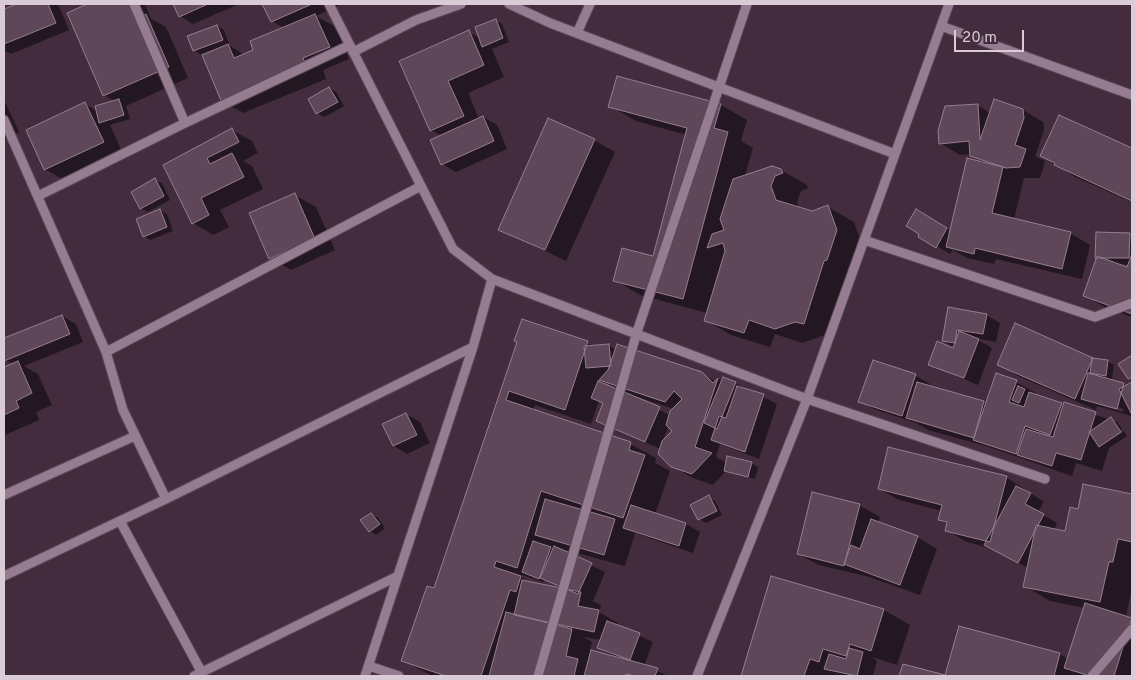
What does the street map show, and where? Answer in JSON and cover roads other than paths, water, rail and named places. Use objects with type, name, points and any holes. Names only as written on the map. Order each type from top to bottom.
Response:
[{"type":"street","points":[[134,4],[185,123]]},
{"type":"street","points":[[329,4],[453,249],[492,279],[637,332],[807,398],[1045,479]]},
{"type":"street","points":[[38,196],[185,123],[416,20],[461,4]]},
{"type":"street","points":[[509,4],[577,33],[895,154]]},
{"type":"street","points":[[577,33],[590,4]]},
{"type":"street","points":[[538,676],[637,332],[747,4]]},
{"type":"street","points":[[697,676],[807,398],[949,4]]},
{"type":"street","points":[[942,26],[1132,94]]},
{"type":"street","points":[[4,120],[106,352],[123,410],[166,499]]},
{"type":"street","points":[[106,352],[421,186]]},
{"type":"street","points":[[864,240],[1095,317],[1132,303]]},
{"type":"street","points":[[365,676],[473,347],[492,279]]},
{"type":"street","points":[[4,574],[166,499],[473,347]]},
{"type":"street","points":[[4,495],[135,436]]},
{"type":"street","points":[[120,521],[198,674],[398,576]]},
{"type":"street","points":[[1092,676],[1132,629]]},
{"type":"street","points":[[369,666],[399,676]]}]
